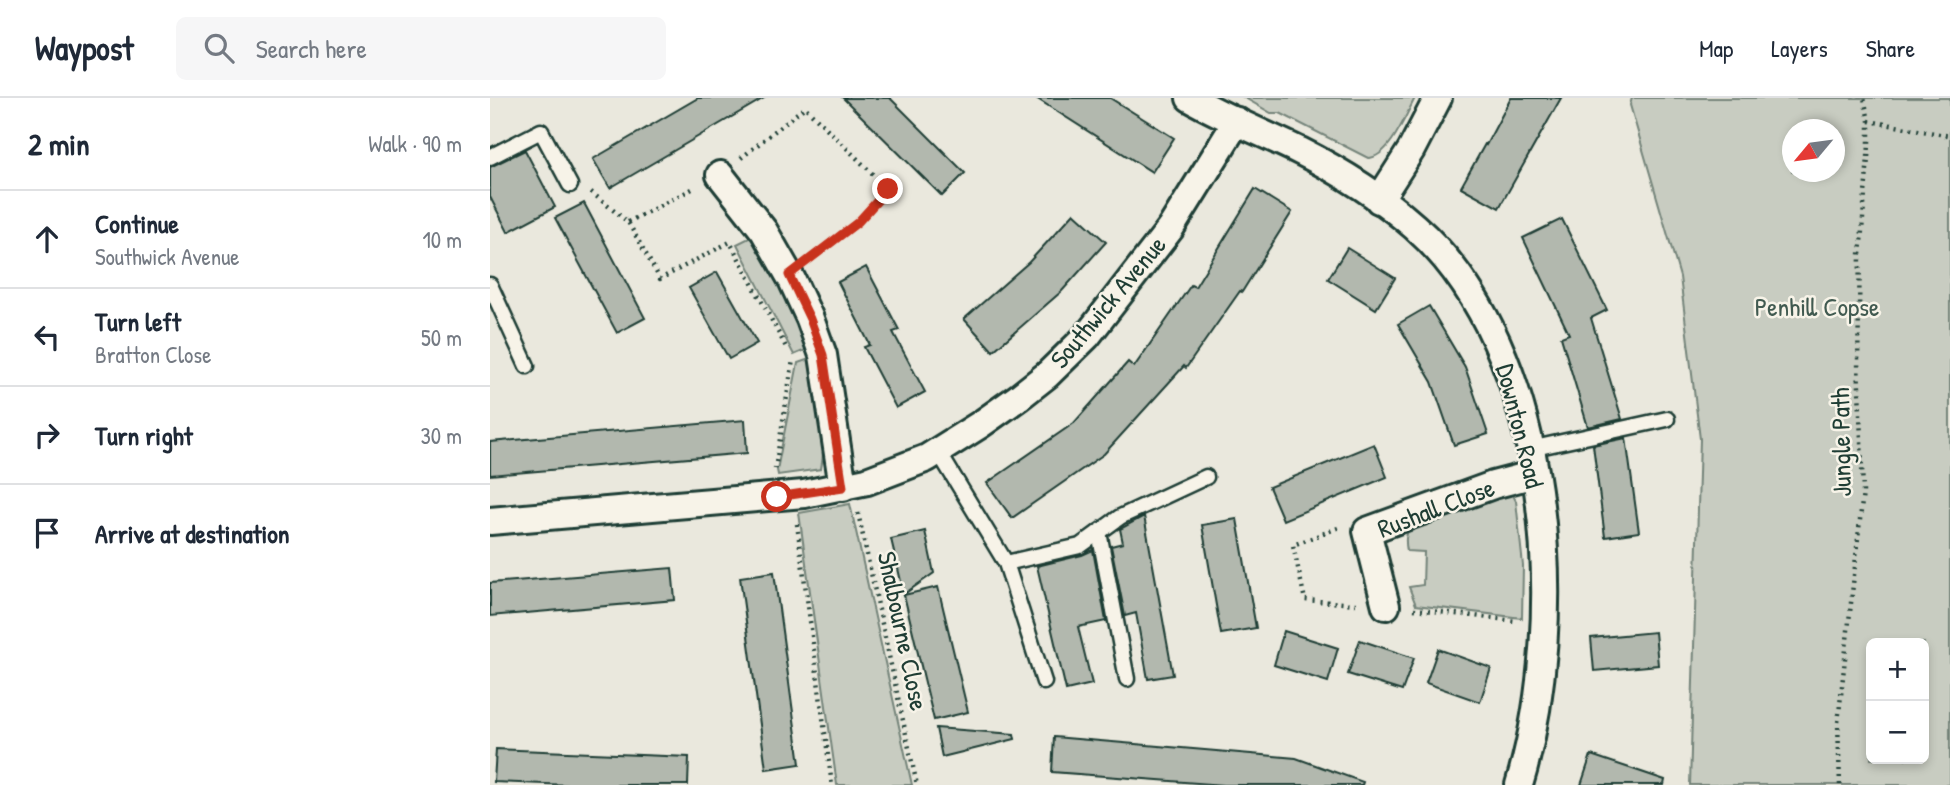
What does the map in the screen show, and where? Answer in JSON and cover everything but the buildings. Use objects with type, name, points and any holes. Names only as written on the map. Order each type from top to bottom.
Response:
[{"type":"street","name":"Downton Road","points":[[1190,98],[1303,153],[1364,188],[1413,225],[1440,250],[1466,285],[1488,325],[1515,387],[1533,461],[1543,553],[1544,627],[1538,692],[1528,754],[1519,785]]},
{"type":"street","points":[[1379,200],[1411,150],[1438,98]]},
{"type":"street","name":"Southwick Avenue","points":[[490,522],[785,496],[848,486],[927,458],[981,424],[1047,375],[1087,336],[1170,229],[1237,121]]},
{"type":"street","points":[[720,175],[764,231],[810,319],[823,355],[848,486]]},
{"type":"street","name":"Rushall Close","points":[[1386,606],[1367,531],[1493,485],[1533,461]]},
{"type":"lane","points":[[490,157],[541,131],[570,185]]},
{"type":"lane","points":[[490,285],[527,366]]},
{"type":"lane","points":[[1533,461],[1667,419]]},
{"type":"lane","points":[[938,451],[1006,564],[1044,682]]},
{"type":"lane","points":[[1006,564],[1080,546],[1120,517],[1206,477]]},
{"type":"lane","points":[[1098,532],[1127,679]]},
{"type":"path","name":"Jungle Path","points":[[1840,785],[1838,723],[1863,492],[1858,363],[1860,255],[1869,145],[1869,121],[1864,98]]},
{"type":"path","points":[[628,222],[720,175],[805,107],[888,189],[858,222],[789,275]]},
{"type":"path","points":[[1869,121],[1950,136]]},
{"type":"path","points":[[570,185],[588,190],[628,222],[660,279],[730,242],[793,360],[774,472],[785,496],[832,785]]},
{"type":"path","name":"Shalbourne Close","points":[[848,486],[917,785]]},
{"type":"green space","points":[[1245,98],[1415,98],[1390,143],[1376,156],[1368,158]]},
{"type":"green space","name":"Penhill Copse","points":[[1632,98],[1950,98],[1950,785],[1690,785],[1700,439],[1680,277],[1630,105]]},
{"type":"green space","points":[[751,237],[762,247],[804,333],[808,349],[794,355],[737,244]]},
{"type":"green space","points":[[812,358],[823,427],[821,469],[778,475],[798,363]]},
{"type":"green space","points":[[1512,493],[1516,501],[1523,566],[1522,618],[1416,605],[1409,587],[1423,585],[1424,552],[1407,551],[1406,537],[1412,525]]},
{"type":"green space","points":[[850,504],[912,785],[837,785],[799,513]]},
{"type":"route","points":[[777,497],[843,487],[823,355],[810,319],[789,275],[858,222],[888,189]]}]
